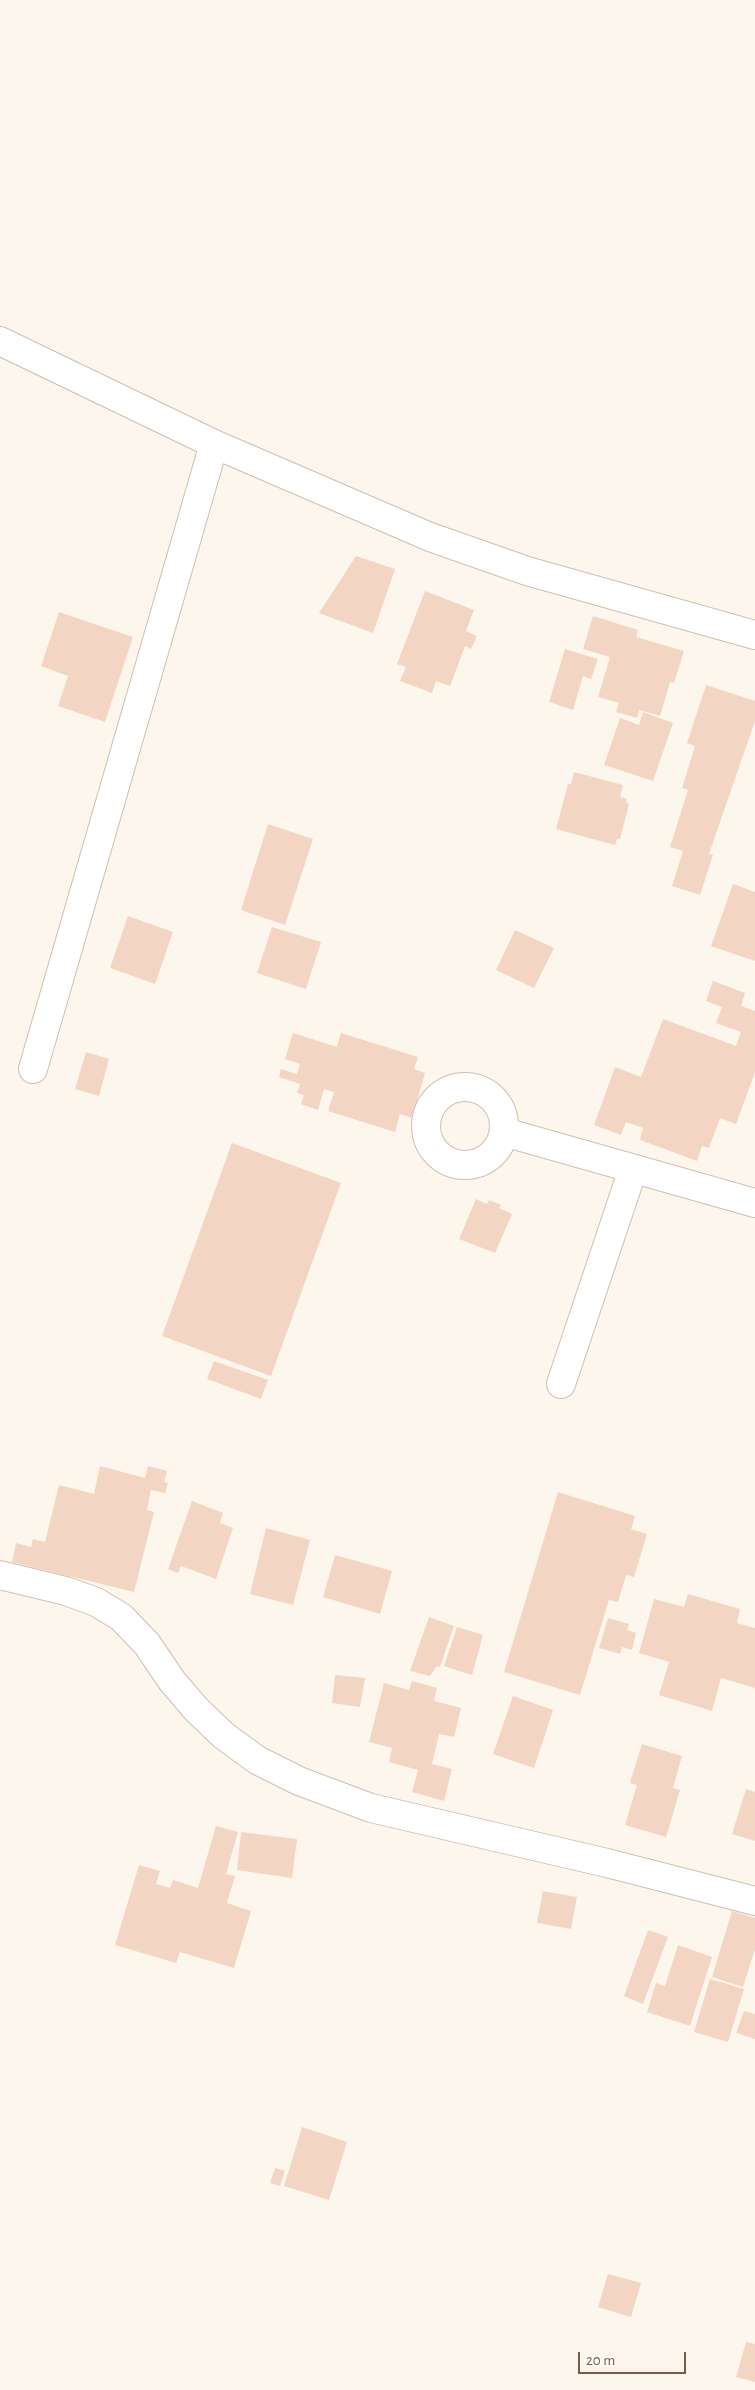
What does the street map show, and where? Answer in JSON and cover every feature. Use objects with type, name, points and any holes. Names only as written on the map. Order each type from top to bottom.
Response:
[{"type":"street","points":[[0,342],[214,444],[316,490],[448,544],[527,571],[755,636]]},
{"type":"street","points":[[33,1069],[214,444]]},
{"type":"street","points":[[504,1132],[755,1203]]},
{"type":"street","points":[[561,1384],[633,1169]]},
{"type":"street","points":[[0,1574],[66,1591],[96,1602],[121,1617],[147,1644],[172,1681],[196,1709],[223,1735],[257,1760],[299,1781],[371,1808],[607,1863],[755,1901]]},
{"type":"building","points":[[356,556],[395,569],[373,633],[319,613]]},
{"type":"building","points":[[425,591],[474,610],[466,631],[477,636],[471,649],[465,646],[450,686],[436,681],[432,693],[400,681],[406,667],[397,664]]},
{"type":"building","points":[[59,612],[133,637],[105,722],[58,706],[68,676],[41,666]]},
{"type":"building","points":[[593,616],[638,630],[636,637],[684,651],[674,683],[670,682],[660,716],[639,710],[637,718],[616,712],[619,703],[598,697],[610,657],[583,649]]},
{"type":"building","points":[[565,649],[598,659],[591,679],[583,676],[573,710],[549,702]]},
{"type":"building","points":[[706,685],[755,701],[755,721],[709,854],[713,855],[700,895],[672,886],[683,851],[670,847],[688,790],[682,788],[695,746],[687,743]]},
{"type":"building","points":[[643,712],[673,723],[653,781],[604,765],[620,718],[639,725]]},
{"type":"building","points":[[574,772],[623,785],[620,797],[627,799],[626,802],[629,804],[620,839],[617,839],[615,845],[556,829],[568,784],[571,784]]},
{"type":"building","points":[[268,824],[313,839],[285,925],[241,910]]},
{"type":"building","points":[[733,884],[755,892],[755,961],[711,946]]},
{"type":"building","points":[[128,916],[173,932],[155,984],[110,968]]},
{"type":"building","points":[[272,927],[321,942],[306,989],[257,973]]},
{"type":"building","points":[[515,930],[554,948],[534,988],[496,970]]},
{"type":"building","points":[[713,981],[745,993],[741,1006],[755,1011],[755,1072],[736,1124],[720,1118],[709,1148],[702,1146],[697,1161],[640,1140],[643,1128],[626,1122],[621,1135],[594,1125],[615,1067],[641,1077],[663,1019],[736,1046],[741,1032],[716,1023],[722,1007],[706,1001]]},
{"type":"building","points":[[293,1033],[337,1047],[341,1033],[418,1057],[414,1069],[425,1073],[412,1118],[400,1114],[395,1132],[328,1111],[334,1092],[324,1089],[318,1110],[301,1104],[304,1095],[297,1093],[300,1084],[279,1077],[281,1069],[297,1074],[300,1064],[285,1059]]},
{"type":"building","points":[[86,1052],[109,1059],[99,1096],[75,1089]]},
{"type":"building","points":[[232,1143],[341,1183],[271,1376],[162,1336]]},
{"type":"building","points":[[476,1199],[487,1204],[489,1200],[501,1205],[499,1208],[512,1214],[495,1253],[459,1239]]},
{"type":"building","points":[[214,1361],[268,1380],[261,1399],[207,1379]]},
{"type":"building","points":[[100,1466],[145,1478],[148,1466],[167,1471],[164,1482],[168,1483],[165,1493],[151,1490],[147,1510],[154,1512],[134,1592],[12,1562],[16,1543],[31,1547],[33,1539],[45,1542],[59,1485],[94,1494]]},
{"type":"building","points":[[558,1492],[635,1516],[631,1529],[647,1534],[634,1577],[626,1575],[618,1602],[609,1600],[580,1695],[504,1672]]},
{"type":"building","points":[[192,1501],[223,1513],[220,1523],[233,1528],[216,1579],[181,1566],[178,1573],[168,1569]]},
{"type":"building","points":[[266,1528],[310,1540],[293,1605],[250,1594]]},
{"type":"building","points":[[335,1555],[392,1571],[380,1614],[323,1597]]},
{"type":"building","points":[[688,1594],[740,1609],[737,1623],[755,1628],[755,1688],[721,1678],[712,1711],[659,1695],[669,1662],[639,1653],[654,1599],[684,1607]]},
{"type":"building","points":[[429,1617],[454,1626],[440,1667],[437,1666],[430,1676],[410,1671]]},
{"type":"building","points":[[608,1618],[629,1624],[627,1630],[636,1633],[632,1650],[622,1647],[620,1654],[599,1648]]},
{"type":"building","points":[[457,1627],[483,1635],[472,1675],[444,1666]]},
{"type":"building","points":[[335,1675],[365,1678],[360,1707],[332,1703]]},
{"type":"building","points":[[412,1681],[437,1688],[434,1701],[461,1708],[454,1737],[439,1734],[432,1764],[452,1769],[444,1801],[412,1792],[418,1770],[389,1762],[392,1748],[369,1742],[384,1683],[409,1690]]},
{"type":"building","points":[[513,1696],[553,1710],[534,1768],[493,1754]]},
{"type":"building","points":[[642,1744],[682,1756],[673,1788],[680,1790],[666,1837],[625,1825],[637,1785],[630,1783]]},
{"type":"building","points":[[746,1789],[755,1792],[755,1841],[732,1834]]},
{"type":"building","points":[[216,1826],[238,1832],[226,1874],[235,1876],[227,1903],[251,1911],[234,1968],[180,1952],[176,1963],[115,1945],[139,1865],[160,1871],[156,1884],[170,1888],[173,1880],[198,1888]]},
{"type":"building","points":[[241,1832],[297,1839],[292,1878],[237,1870]]},
{"type":"building","points":[[543,1891],[577,1897],[571,1929],[537,1923]]},
{"type":"building","points":[[732,1911],[755,1918],[755,1949],[743,1987],[712,1977]]},
{"type":"building","points":[[648,1930],[668,1937],[643,2004],[624,1996]]},
{"type":"building","points":[[678,1945],[712,1957],[690,2026],[647,2012],[656,1983],[665,1986]]},
{"type":"building","points":[[710,1979],[744,1989],[728,2042],[694,2032]]},
{"type":"building","points":[[744,2011],[755,2014],[755,2039],[736,2033]]},
{"type":"building","points":[[302,2127],[347,2142],[329,2200],[284,2186]]},
{"type":"building","points":[[275,2168],[285,2171],[280,2186],[270,2183]]},
{"type":"building","points":[[608,2274],[641,2283],[631,2317],[598,2307]]},
{"type":"building","points":[[746,2342],[755,2344],[755,2382],[736,2377]]}]
